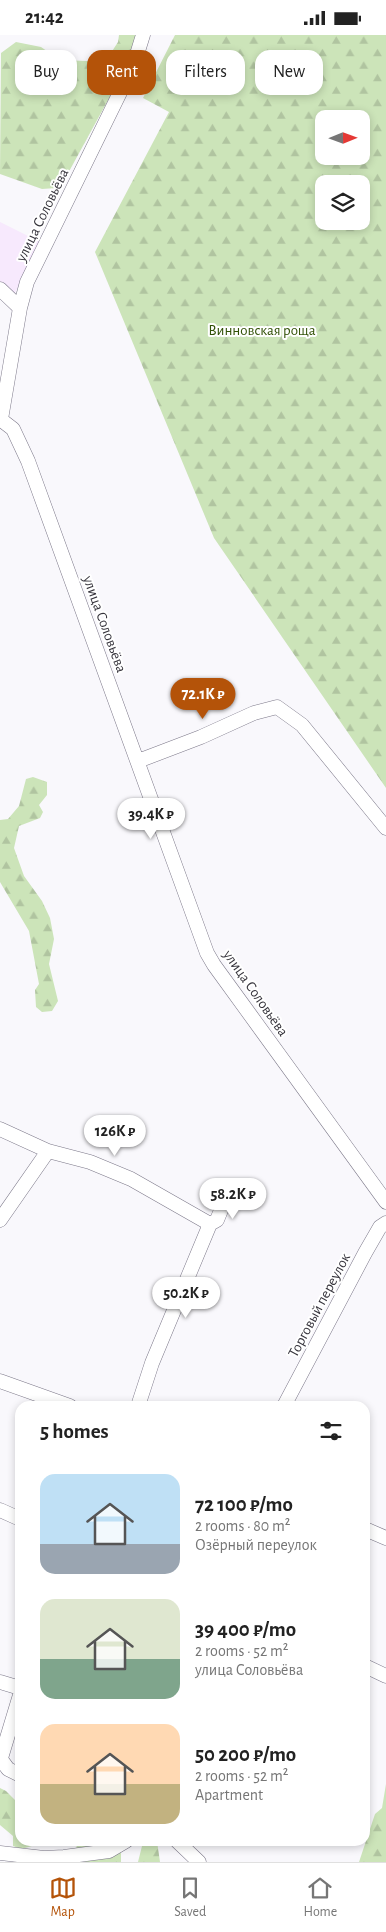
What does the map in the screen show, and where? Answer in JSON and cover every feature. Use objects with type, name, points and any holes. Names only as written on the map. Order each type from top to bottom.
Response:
[{"type":"street","name":"улица Соловьёва","points":[[144,35],[134,64],[27,282],[20,308],[1,419],[13,429],[28,461],[200,933],[214,965],[386,1202]]},
{"type":"street","points":[[0,289],[20,308]]},
{"type":"street","points":[[138,761],[201,737],[254,713],[277,707],[302,725],[386,827]]},
{"type":"street","points":[[0,1129],[48,1151],[90,1162],[132,1179],[210,1225]]},
{"type":"street","points":[[0,1220],[48,1151]]},
{"type":"street","points":[[140,1401],[152,1363],[210,1225],[217,1220],[228,1193]]},
{"type":"street","name":"Торговый переулок","points":[[287,1401],[365,1253],[380,1227],[386,1223]]},
{"type":"street","points":[[0,1381],[56,1401]]},
{"type":"street","points":[[0,1510],[15,1517]]},
{"type":"street","points":[[370,1531],[386,1538]]},
{"type":"street","points":[[370,1668],[386,1676]]},
{"type":"street","points":[[0,1682],[15,1686]]},
{"type":"street","points":[[15,1712],[1,1758],[8,1769],[15,1772]]},
{"type":"street","points":[[0,1853],[44,1858],[64,1857],[109,1851],[118,1846]]},
{"type":"street","points":[[182,1846],[199,1862]]},
{"type":"shaded area","points":[[0,222],[40,242],[14,295],[0,282]]},
{"type":"green space","points":[[119,35],[139,35],[133,50],[113,50],[118,42]]},
{"type":"green space","name":"Винновская роща","points":[[175,35],[386,35],[386,788],[214,538],[95,252],[169,112],[143,98],[145,95],[156,95],[156,72],[166,53],[166,95],[245,95],[245,50],[167,50]]},
{"type":"green space","points":[[16,42],[41,47],[45,50],[15,50],[15,95],[77,95],[77,61],[87,61],[87,95],[111,95],[66,177],[56,188],[42,189],[0,174],[1,53]]},
{"type":"green space","points":[[33,777],[47,782],[47,795],[39,805],[43,812],[40,818],[19,826],[14,848],[24,876],[42,901],[50,918],[54,939],[49,964],[58,1001],[52,1011],[42,1012],[36,1007],[35,990],[39,984],[29,931],[0,882],[0,820],[8,819],[19,806],[26,779]]},
{"type":"green space","points":[[386,1784],[386,1862],[359,1862],[364,1846],[370,1846],[370,1829],[375,1814],[382,1808]]},
{"type":"green space","points":[[0,1788],[15,1800],[15,1846],[32,1846],[21,1849],[13,1846],[13,1836],[0,1825]]},
{"type":"green space","points":[[77,1846],[123,1846],[121,1862],[74,1862]]},
{"type":"green space","points":[[142,1846],[158,1846],[160,1862],[138,1862]]}]
